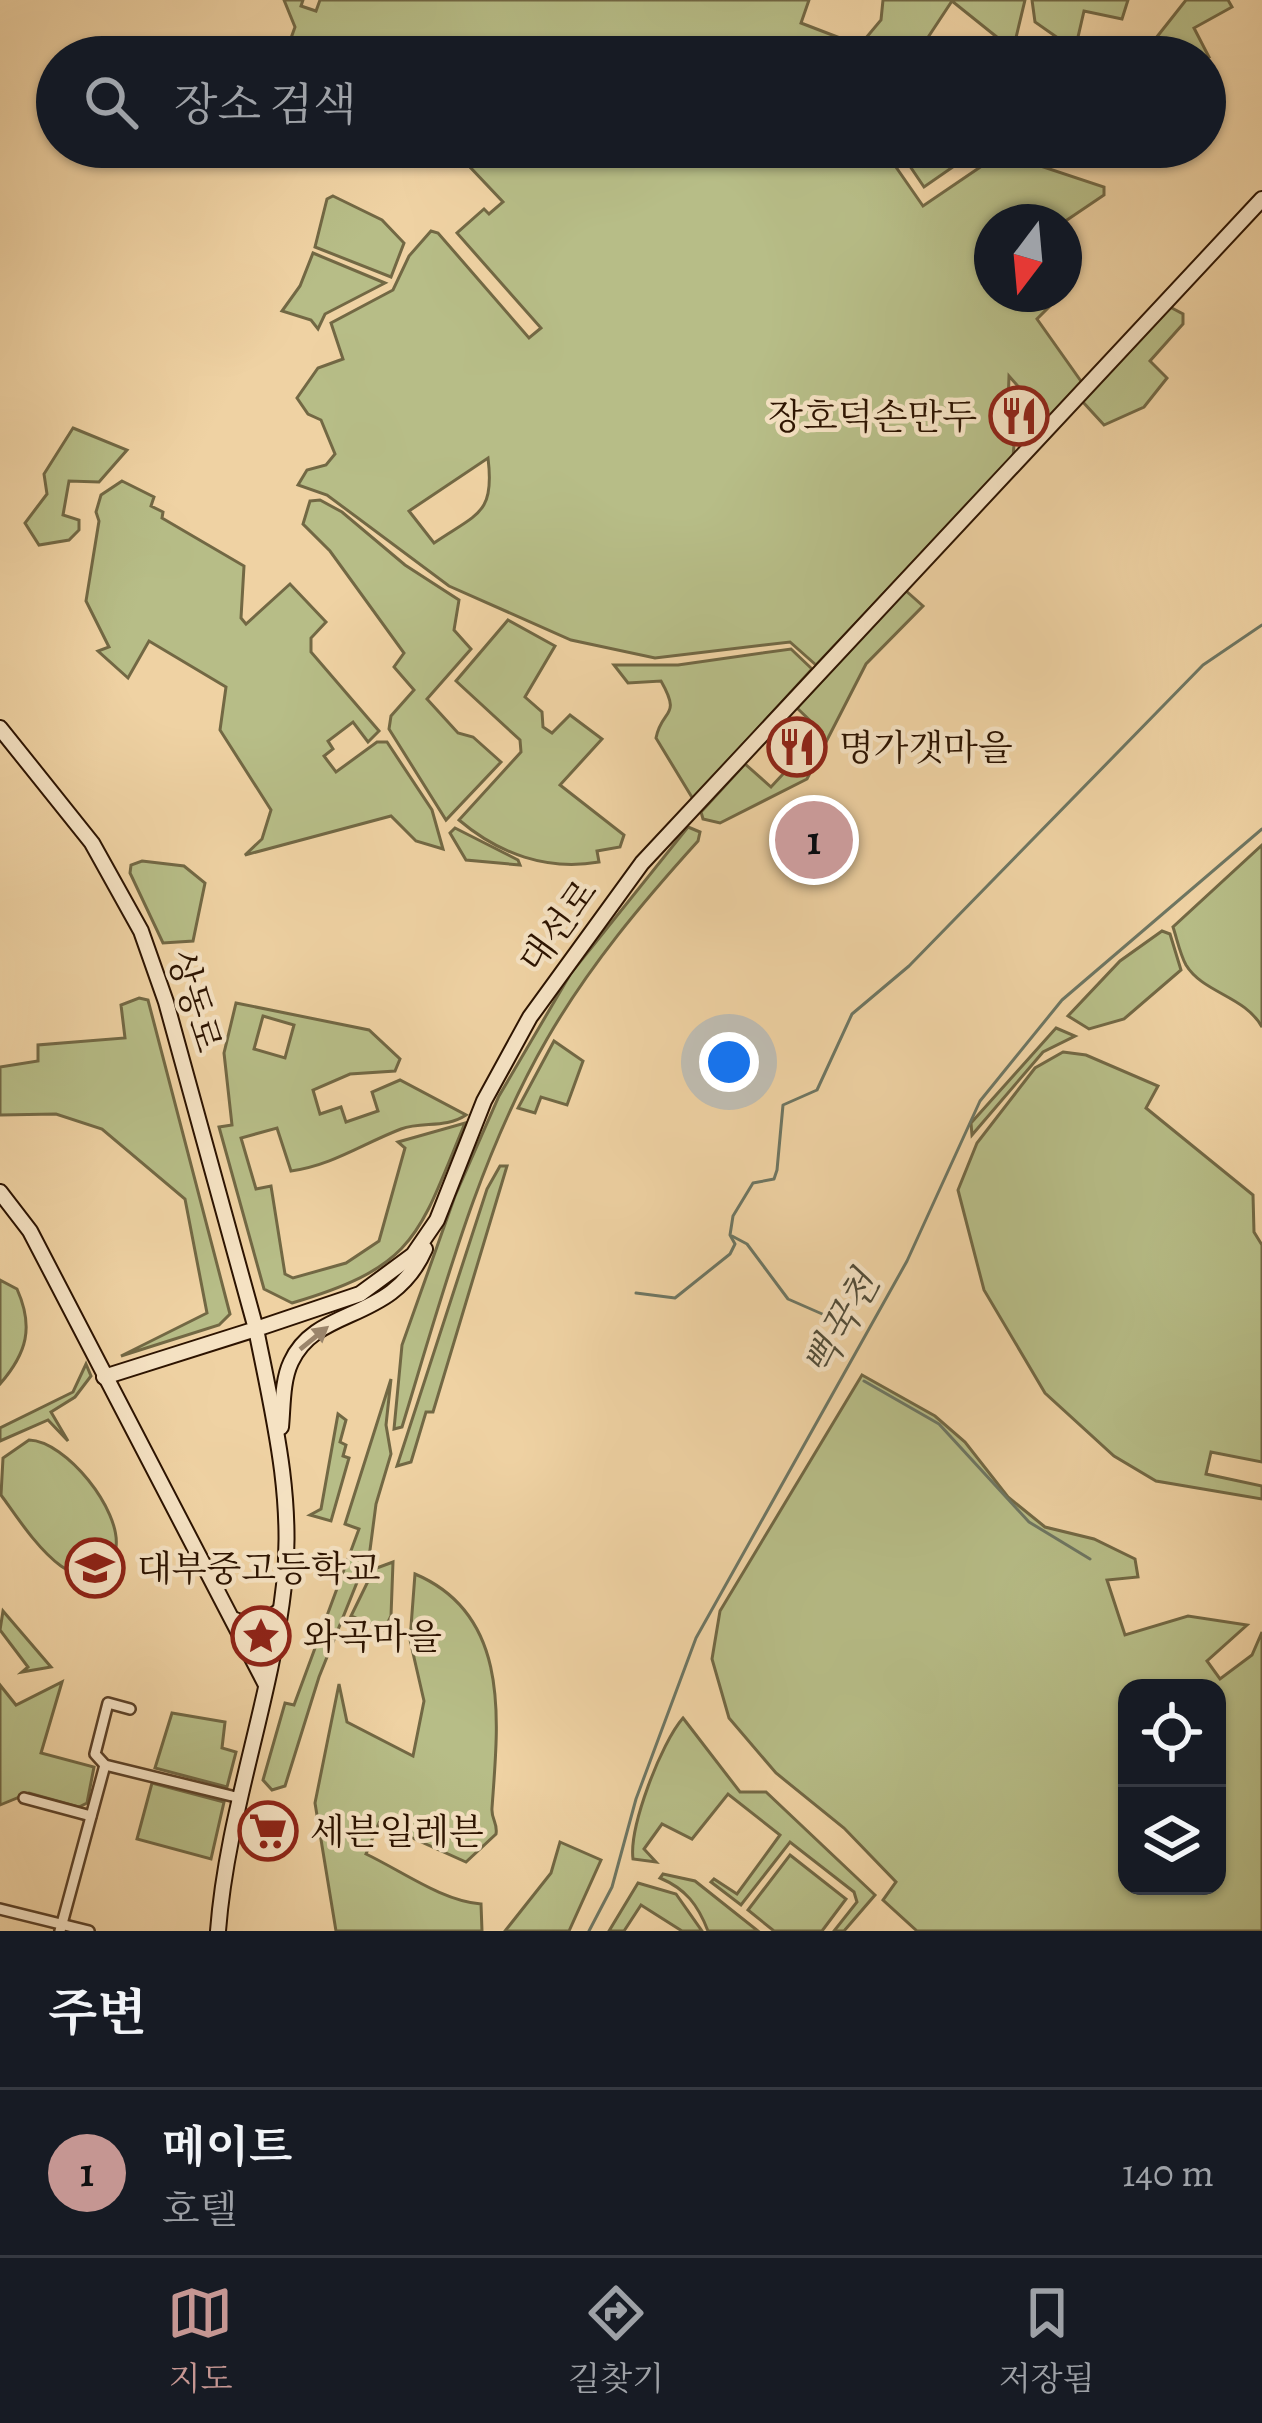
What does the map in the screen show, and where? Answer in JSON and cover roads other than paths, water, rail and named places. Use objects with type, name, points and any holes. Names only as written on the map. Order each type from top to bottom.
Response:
[{"type":"street","name":"대선로","points":[[104,1377],[375,1287],[402,1267],[437,1220],[484,1101],[530,1017],[642,863],[1262,199]]},
{"type":"street","name":"상동로","points":[[0,728],[92,843],[141,931],[170,1013],[256,1329]]},
{"type":"street","points":[[0,1192],[30,1231],[265,1683]]},
{"type":"street","points":[[279,1444],[292,1358],[318,1332],[395,1295],[419,1263],[437,1220]]},
{"type":"street","points":[[218,1931],[240,1798],[281,1608],[287,1522],[279,1444],[256,1329]]},
{"type":"street","points":[[232,1616],[256,1627],[281,1608]]},
{"type":"street","points":[[130,1708],[109,1703],[95,1754],[105,1765],[240,1798]]},
{"type":"street","points":[[61,1928],[105,1765]]},
{"type":"street","points":[[24,1798],[91,1816]]},
{"type":"street","points":[[0,1909],[61,1928],[89,1931]]},
{"type":"waterway","points":[[636,1293],[675,1298],[730,1254],[735,1244],[730,1235],[733,1216],[753,1183],[774,1179],[783,1105],[817,1090],[852,1014],[909,966],[1203,665],[1262,625]]},
{"type":"waterway","name":"뻑꾹천","points":[[589,1931],[612,1887],[636,1799],[696,1638],[907,1261],[980,1101],[1062,1000],[1262,829]]},
{"type":"waterway","points":[[732,1236],[747,1244],[788,1299],[845,1324]]},
{"type":"waterway","points":[[864,1381],[939,1424],[1029,1522],[1090,1559]]},
{"type":"place","name":"장호덕손만두","points":[[1019,416]]},
{"type":"place","name":"명가갯마을","points":[[797,747]]},
{"type":"place","name":"메이트","points":[[814,840]]},
{"type":"place","name":"대부중고등학교","points":[[95,1568]]},
{"type":"place","name":"와곡마을","points":[[261,1636]]},
{"type":"place","name":"세븐일레븐","points":[[268,1831]]}]
